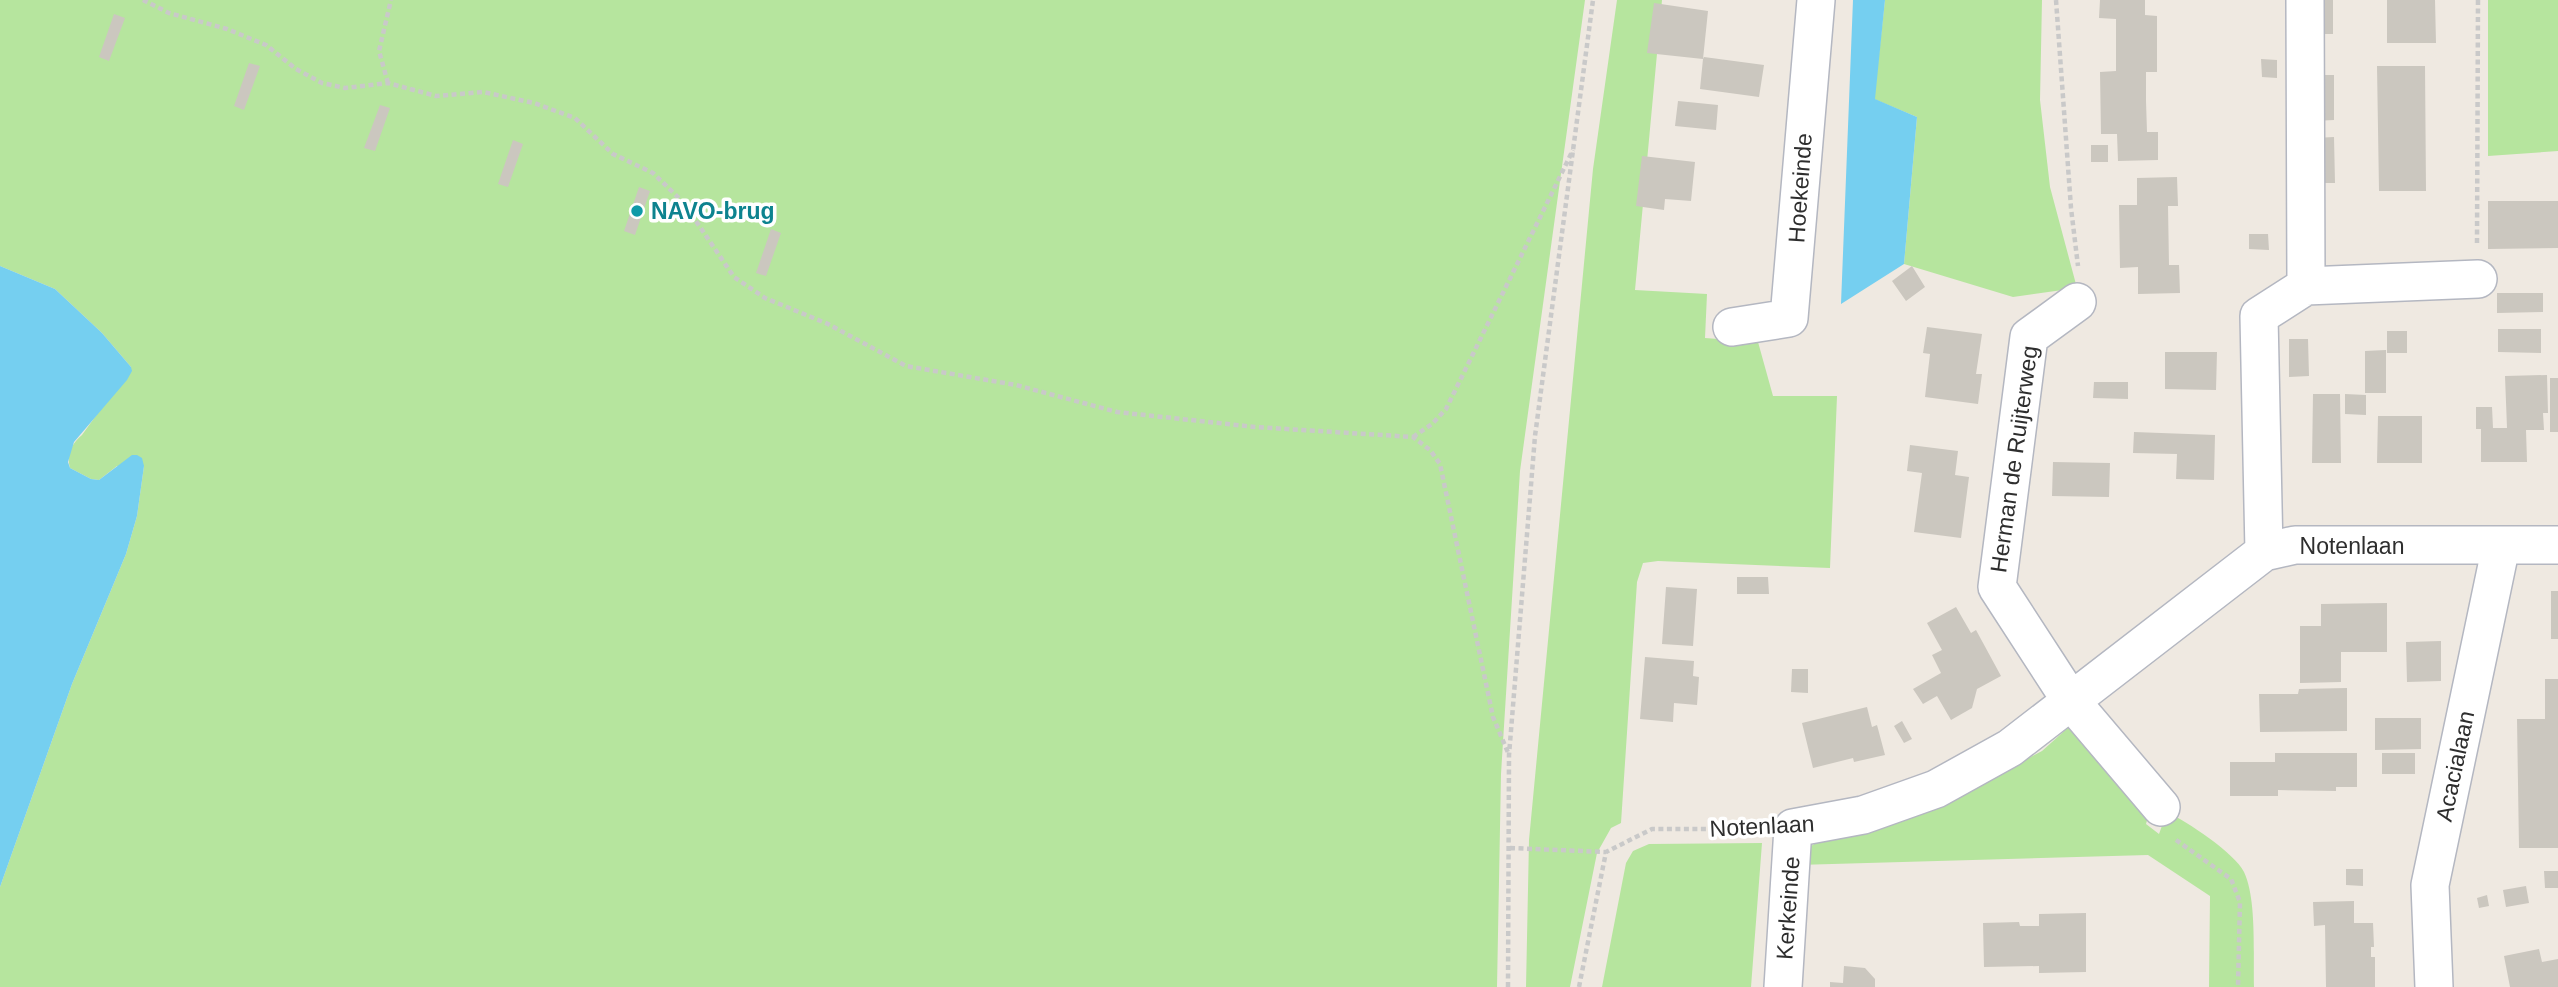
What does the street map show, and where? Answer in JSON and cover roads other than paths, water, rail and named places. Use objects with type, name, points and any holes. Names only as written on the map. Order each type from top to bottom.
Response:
[{"type":"street","name":"Hoekeinde","points":[[1731,327],[1789,318],[1816,0]]},
{"type":"street","points":[[2305,0],[2306,286]]},
{"type":"street","points":[[2264,552],[2259,316],[2306,286],[2478,279]]},
{"type":"street","name":"Herman de Ruijterweg","points":[[2071,701],[1997,587],[2029,337],[2077,302]]},
{"type":"street","name":"Notenlaan","points":[[1793,828],[1863,815],[1936,789],[2010,748],[2264,552],[2295,545],[2558,545]]},
{"type":"street","name":"Acacialaan","points":[[2434,987],[2430,885],[2501,546]]},
{"type":"street","points":[[2071,701],[2161,807]]},
{"type":"street","name":"Kerkeinde","points":[[1783,987],[1793,828]]},
{"type":"water","points":[[1853,0],[1885,0],[1875,99],[1917,117],[1904,264],[1841,304]]},
{"type":"water","points":[[0,266],[55,289],[102,333],[131,367],[132,371],[127,380],[74,442],[68,462],[70,468],[91,479],[99,480],[132,455],[142,458],[144,466],[137,516],[126,554],[72,684],[0,887]]},
{"type":"place","name":"NAVO-brug","points":[[637,211]]}]
